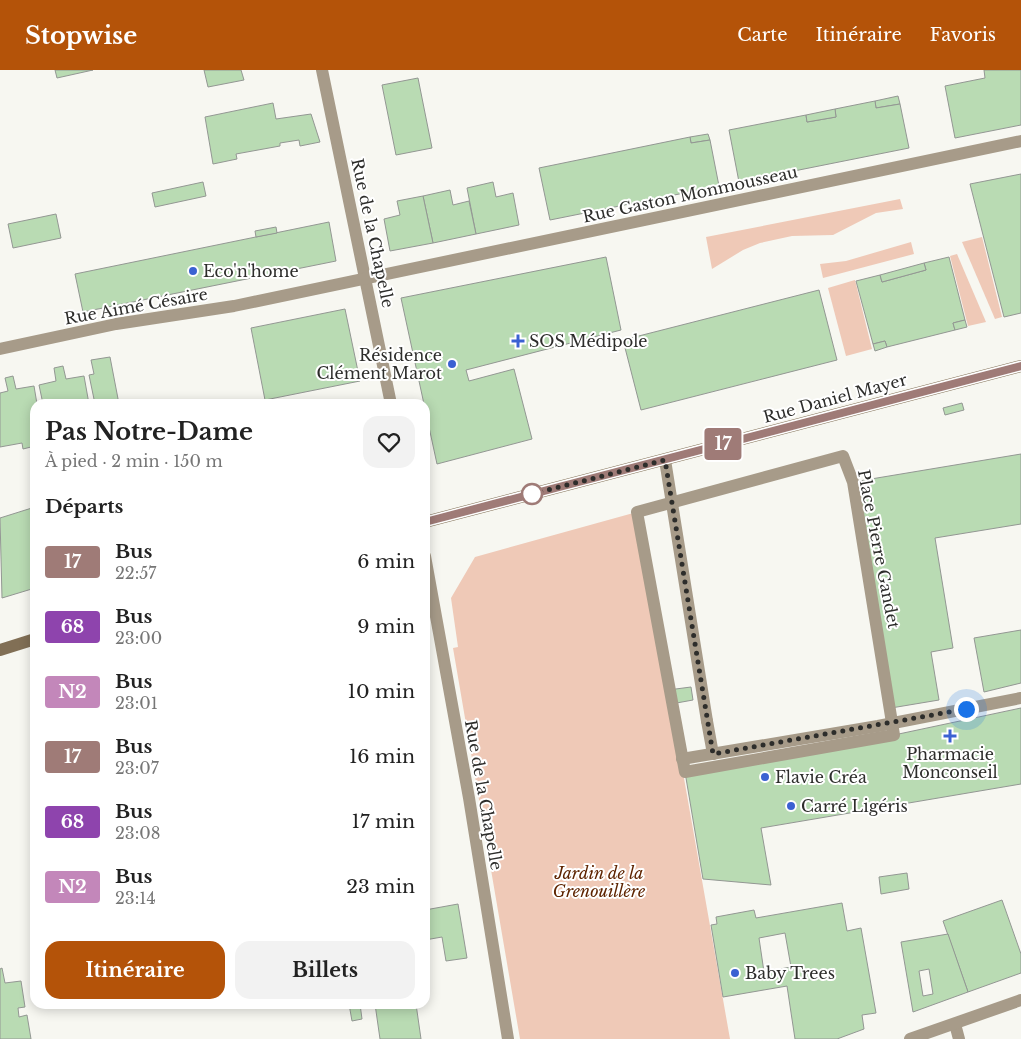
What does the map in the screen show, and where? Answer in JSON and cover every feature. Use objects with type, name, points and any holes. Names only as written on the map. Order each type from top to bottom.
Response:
[{"type":"main road","name":"Rue Daniel Mayer","points":[[430,521],[1021,366]]},
{"type":"main road","points":[[0,650],[30,641]]},
{"type":"street","name":"Rue de la Chapelle","points":[[322,70],[390,399]]},
{"type":"street","name":"Rue Gaston Monmousseau","points":[[366,278],[1021,141]]},
{"type":"street","name":"Rue Aimé Césaire","points":[[0,349],[116,324],[234,306],[366,278]]},
{"type":"street","name":"Place Pierre Gandet","points":[[682,759],[669,697],[637,512],[843,456],[853,482],[893,723]]},
{"type":"street","points":[[665,460],[713,754]]},
{"type":"street","name":"Rue de la Chapelle","points":[[430,584],[508,1039]]},
{"type":"street","points":[[893,723],[894,735],[684,772],[682,759],[893,723],[1021,698]]},
{"type":"street","points":[[910,1039],[1021,1000]]},
{"type":"street","points":[[955,1024],[959,1039]]},
{"type":"green space","points":[[900,199],[903,209],[876,213],[833,235],[792,236],[760,243],[743,250],[712,269],[706,237]]},
{"type":"green space","points":[[982,237],[1002,317],[995,319],[962,242]]},
{"type":"green space","points":[[911,242],[914,254],[823,278],[820,264],[846,261]]},
{"type":"green space","points":[[957,254],[986,322],[968,326],[950,256]]},
{"type":"green space","points":[[855,280],[872,349],[846,356],[828,288]]},
{"type":"green space","name":"Jardin de la Grenouillère","points":[[637,512],[730,1039],[520,1039],[453,648],[458,647],[451,598],[475,557]]},
{"type":"building","points":[[55,70],[93,70],[57,78]]},
{"type":"building","points":[[204,70],[241,70],[244,80],[208,87]]},
{"type":"building","points":[[984,70],[1021,70],[1021,125],[955,138],[945,86],[985,78]]},
{"type":"building","points":[[418,78],[432,148],[396,155],[382,85]]},
{"type":"building","points":[[898,96],[900,104],[876,108],[875,101]]},
{"type":"building","points":[[875,101],[876,108],[900,104],[909,148],[739,182],[729,130],[806,115],[807,122],[836,117],[835,109]]},
{"type":"building","points":[[273,103],[276,119],[311,114],[320,142],[300,146],[299,140],[280,143],[280,146],[236,154],[237,159],[213,164],[205,117]]},
{"type":"building","points":[[835,109],[836,117],[807,122],[806,115]]},
{"type":"building","points":[[708,134],[710,140],[691,143],[690,137]]},
{"type":"building","points":[[690,137],[691,143],[710,140],[719,186],[550,220],[539,168]]},
{"type":"building","points":[[1021,174],[1021,313],[1004,317],[970,184]]},
{"type":"building","points":[[203,182],[206,196],[155,207],[152,193]]},
{"type":"building","points":[[493,182],[496,197],[513,193],[519,225],[476,234],[467,188]]},
{"type":"building","points":[[450,190],[453,205],[469,201],[476,234],[433,243],[423,196]]},
{"type":"building","points":[[423,196],[433,243],[390,251],[384,219],[400,215],[397,201]]},
{"type":"building","points":[[56,214],[61,238],[13,248],[8,224]]},
{"type":"building","name":"Eco'n'home","points":[[329,222],[336,261],[83,312],[75,274]]},
{"type":"building","points":[[276,227],[277,233],[256,237],[255,231]]},
{"type":"building","name":"Résidence Clément Marot","points":[[606,257],[621,330],[466,370],[469,381],[514,369],[532,439],[437,464],[430,432],[430,399],[423,399],[401,298]]},
{"type":"building","points":[[949,257],[965,320],[953,323],[955,330],[887,347],[885,341],[873,344],[856,281],[880,275],[882,282],[926,270],[924,263]]},
{"type":"building","points":[[924,263],[926,270],[882,282],[880,275]]},
{"type":"building","points":[[819,290],[837,360],[641,410],[623,340]]},
{"type":"building","points":[[345,309],[360,381],[265,399],[251,328]]},
{"type":"building","points":[[965,320],[967,327],[955,330],[953,323]]},
{"type":"building","points":[[885,341],[887,347],[875,351],[873,344]]},
{"type":"building","points":[[110,357],[118,399],[94,399],[89,375],[94,374],[91,360]]},
{"type":"building","points":[[63,366],[66,379],[84,376],[88,399],[42,399],[39,385],[56,381],[54,368]]},
{"type":"building","points":[[13,376],[16,389],[34,386],[36,399],[30,399],[30,447],[23,449],[22,443],[0,447],[0,393],[8,391],[5,378]]},
{"type":"building","points":[[962,403],[964,410],[945,415],[943,408]]},
{"type":"building","points":[[1021,454],[1021,524],[935,538],[953,648],[931,652],[939,700],[891,708],[853,482]]},
{"type":"building","points":[[30,509],[30,590],[2,598],[0,518]]},
{"type":"building","points":[[1021,630],[1021,683],[984,692],[974,638]]},
{"type":"building","points":[[691,687],[693,700],[671,704],[668,690]]},
{"type":"building","name":"Carré Ligéris","points":[[1021,708],[1021,784],[761,828],[771,885],[703,879],[685,772],[894,735]]},
{"type":"building","points":[[907,873],[909,889],[881,894],[879,877]]},
{"type":"building","points":[[1002,900],[1021,954],[1021,973],[968,992],[943,921]]},
{"type":"building","points":[[842,903],[847,931],[861,928],[876,1013],[862,1015],[864,1029],[837,1039],[795,1039],[787,986],[723,997],[711,925],[717,924],[716,917],[754,910],[756,918]],"holes":[[[785,933],[791,967],[764,972],[759,938]]]},
{"type":"building","points":[[458,904],[467,958],[446,961],[442,937],[430,939],[430,909]]},
{"type":"building","points":[[948,934],[968,992],[913,1012],[901,942]],"holes":[[[929,969],[933,994],[923,996],[919,971]]]},
{"type":"building","points":[[2,968],[5,983],[21,981],[25,1007],[18,1008],[19,1017],[27,1015],[31,1039],[0,1039],[0,969]]},
{"type":"building","points":[[350,1009],[361,1009],[362,1019],[352,1021]]},
{"type":"building","points":[[376,1009],[417,1009],[421,1039],[380,1039]]},
{"type":"bus line","name":"17","points":[[430,521],[1021,366]]},
{"type":"place","name":"Eco'n'home","points":[[193,271]]},
{"type":"place","name":"SOS Médipole","points":[[518,341]]},
{"type":"place","name":"Résidence Clément Marot","points":[[452,364]]},
{"type":"place","name":"Pharmacie Monconseil","points":[[950,736]]},
{"type":"place","name":"Flavie Créa","points":[[765,777]]},
{"type":"place","name":"Carré Ligéris","points":[[791,806]]},
{"type":"place","name":"Baby Trees","points":[[735,973]]},
{"type":"route","points":[[532,494],[665,460],[713,754],[966,709]]}]
